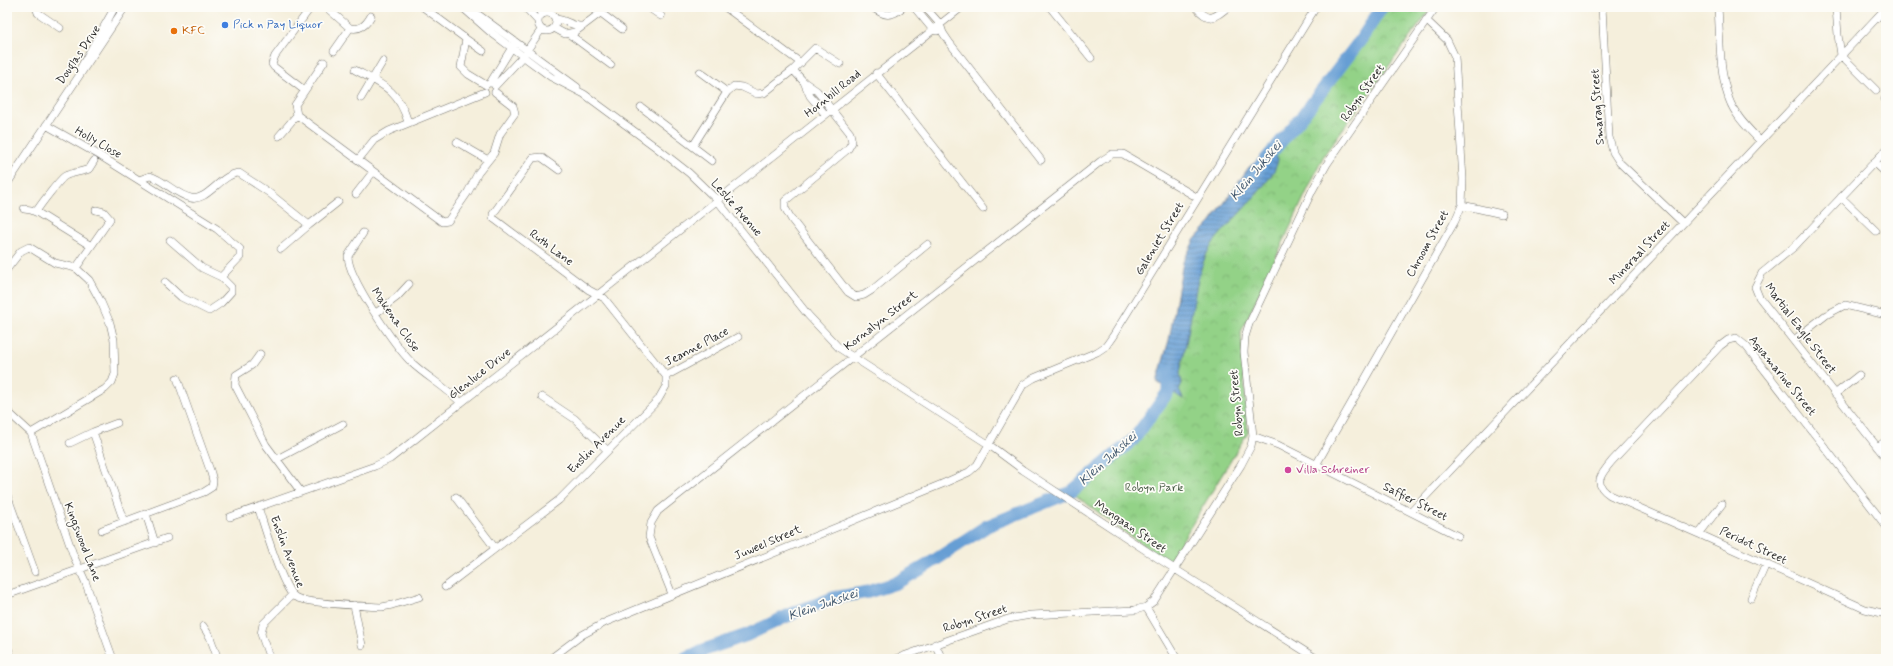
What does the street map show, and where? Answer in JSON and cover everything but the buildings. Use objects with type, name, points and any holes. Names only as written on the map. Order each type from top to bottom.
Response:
[{"type":"street","points":[[29,7],[36,9],[60,28]]},
{"type":"street","name":"Douglas Drive","points":[[7,184],[65,95],[115,7]]},
{"type":"street","name":"Douglas Drive","points":[[65,95],[84,70],[125,7]]},
{"type":"street","points":[[304,90],[272,64],[275,56],[311,7]]},
{"type":"street","points":[[326,7],[350,28],[360,28],[364,26],[372,16]]},
{"type":"street","points":[[423,7],[483,51]]},
{"type":"street","name":"Leslie Avenue","points":[[462,7],[525,53],[577,87],[584,94],[689,173],[718,200],[808,315],[834,343],[852,357]]},
{"type":"street","name":"Leslie Avenue","points":[[468,7],[513,44]]},
{"type":"street","points":[[525,7],[538,22],[542,30]]},
{"type":"street","points":[[535,7],[543,14],[547,13],[555,19],[563,19],[577,26],[583,26]]},
{"type":"street","points":[[570,34],[608,7]]},
{"type":"street","points":[[648,7],[661,16]]},
{"type":"street","points":[[725,7],[801,63]]},
{"type":"street","points":[[872,7],[886,16],[892,15],[903,7]]},
{"type":"street","points":[[914,7],[933,30],[942,33]]},
{"type":"street","points":[[926,7],[940,24],[942,33],[1041,160]]},
{"type":"street","name":"Hornbill Road","points":[[718,200],[962,7]]},
{"type":"street","points":[[1050,7],[1091,58]]},
{"type":"street","points":[[1196,7],[1203,15],[1210,18],[1228,7]]},
{"type":"street","name":"Galeniet Street","points":[[988,444],[1027,382],[1091,355],[1106,346],[1316,7]]},
{"type":"street","name":"Robyn Street","points":[[896,659],[994,622],[1015,617],[1135,610],[1146,607],[1157,597],[1176,570],[1241,465],[1251,446],[1253,436],[1244,352],[1248,328],[1310,195],[1327,164],[1436,7]]},
{"type":"street","name":"Smarag Street","points":[[1602,7],[1609,137],[1613,152],[1620,163],[1683,223]]},
{"type":"street","points":[[1718,7],[1721,56],[1729,99],[1737,115],[1760,142]]},
{"type":"street","points":[[1836,7],[1841,56],[1876,90]]},
{"type":"street","name":"Mineraal Street","points":[[1412,512],[1886,8]]},
{"type":"street","points":[[601,13],[622,29]]},
{"type":"street","points":[[538,22],[543,14]]},
{"type":"street","points":[[554,28],[555,19]]},
{"type":"street","name":"Chroom Street","points":[[1316,464],[1455,221],[1462,204],[1463,179],[1455,58],[1447,40],[1426,20]]},
{"type":"street","points":[[334,51],[350,28]]},
{"type":"street","points":[[542,30],[550,31],[554,28]]},
{"type":"street","points":[[554,28],[565,34],[570,34],[611,65]]},
{"type":"street","points":[[358,160],[376,138],[408,122],[490,88],[525,53],[542,30]]},
{"type":"street","points":[[324,62],[295,105],[297,115],[434,217],[444,222],[448,221],[458,208],[478,173],[495,150],[500,134],[515,110],[507,100],[460,67],[466,40]]},
{"type":"street","points":[[490,88],[513,44]]},
{"type":"street","points":[[693,146],[727,92],[734,86],[761,94],[793,70],[815,48],[840,64]]},
{"type":"street","points":[[361,98],[383,62]]},
{"type":"street","points":[[356,70],[390,90],[397,97],[403,106],[408,122]]},
{"type":"street","points":[[793,70],[804,82],[817,91],[850,133],[852,139],[851,146],[788,198],[784,204],[786,211],[848,292],[856,297],[864,295],[928,244]]},
{"type":"street","points":[[700,72],[727,92]]},
{"type":"street","points":[[876,74],[983,209]]},
{"type":"street","points":[[804,82],[810,96],[826,114]]},
{"type":"street","points":[[641,107],[712,161]]},
{"type":"street","points":[[279,136],[297,115]]},
{"type":"street","name":"Holly Close","points":[[46,125],[139,180],[227,236],[239,246],[240,257],[222,277]]},
{"type":"street","points":[[457,142],[488,160]]},
{"type":"street","name":"Martial Eagle Street","points":[[1886,150],[1794,246],[1762,273],[1756,282],[1756,291],[1759,297],[1886,458]]},
{"type":"street","name":"Kornalyn Street","points":[[672,594],[650,539],[650,526],[655,515],[678,494],[1101,161],[1112,154],[1125,155],[1198,198]]},
{"type":"street","name":"Ruth Lane","points":[[559,170],[541,156],[533,158],[492,216],[573,278],[598,295]]},
{"type":"street","points":[[36,212],[54,191],[61,178],[89,169],[94,161]]},
{"type":"street","points":[[1874,162],[1886,173]]},
{"type":"street","points":[[356,194],[373,172]]},
{"type":"street","points":[[139,180],[145,176],[150,176],[190,198],[198,199],[227,177],[239,173],[268,192],[309,225]]},
{"type":"street","points":[[1841,197],[1876,231]]},
{"type":"street","name":"Glenluce Drive","points":[[230,516],[386,461],[718,200]]},
{"type":"street","points":[[281,249],[338,202]]},
{"type":"street","points":[[1462,204],[1502,214]]},
{"type":"street","points":[[24,209],[36,212],[91,246]]},
{"type":"street","points":[[76,268],[110,219],[104,212],[96,210]]},
{"type":"street","name":"Makena Close","points":[[363,233],[349,253],[348,262],[355,281],[410,360],[448,390],[461,403]]},
{"type":"street","points":[[165,282],[181,297],[209,311],[221,303],[232,292],[231,287],[222,277],[202,268],[170,240]]},
{"type":"street","points":[[7,269],[21,251],[29,247],[55,263],[76,268],[90,280],[110,323],[114,340],[115,374],[112,382],[95,395],[31,433],[7,411]]},
{"type":"street","points":[[376,313],[397,297],[409,284]]},
{"type":"street","points":[[598,295],[605,299],[666,376]]},
{"type":"street","points":[[1794,340],[1826,315],[1845,305],[1886,315]]},
{"type":"street","name":"Jeanne Place","points":[[666,376],[738,337]]},
{"type":"street","name":"Aquamarine Street","points":[[1610,496],[1602,490],[1600,483],[1601,474],[1720,346],[1728,340],[1736,338],[1746,346],[1886,526]]},
{"type":"street","points":[[260,354],[252,365],[237,374],[235,385],[268,450],[277,459],[301,492]]},
{"type":"street","name":"Mangaan Street","points":[[852,357],[988,444],[1023,470],[1176,570],[1317,659]]},
{"type":"street","points":[[1835,394],[1860,375]]},
{"type":"street","name":"Enslin Avenue","points":[[445,587],[559,500],[662,394],[667,382],[666,376]]},
{"type":"street","points":[[102,530],[209,490],[213,484],[177,378]]},
{"type":"street","points":[[542,398],[575,419],[607,450]]},
{"type":"street","points":[[70,442],[117,423]]},
{"type":"street","points":[[277,459],[343,424]]},
{"type":"street","points":[[93,432],[124,522]]},
{"type":"street","name":"Kingswood Lane","points":[[31,433],[78,570],[85,581],[113,659]]},
{"type":"street","name":"Saffier Street","points":[[1253,436],[1270,441],[1458,536]]},
{"type":"street","points":[[1877,447],[1886,441]]},
{"type":"street","name":"Juweel Street","points":[[550,659],[596,627],[672,594],[959,477],[973,470],[988,444]]},
{"type":"street","points":[[7,495],[35,572]]},
{"type":"street","name":"Peridot Street","points":[[1610,496],[1699,534],[1865,609],[1886,614]]},
{"type":"street","points":[[456,497],[496,548]]},
{"type":"street","points":[[1699,534],[1722,504]]},
{"type":"street","name":"Enslin Avenue","points":[[258,507],[280,569],[292,595],[298,599],[354,605],[388,606],[419,597]]},
{"type":"street","points":[[146,514],[155,543]]},
{"type":"street","points":[[7,595],[167,538]]},
{"type":"street","points":[[1752,598],[1766,564]]},
{"type":"street","points":[[270,659],[261,634],[263,624],[292,595]]},
{"type":"street","points":[[354,605],[362,644]]},
{"type":"street","points":[[1146,607],[1177,659]]},
{"type":"street","points":[[203,626],[210,636],[218,659]]},
{"type":"street","points":[[935,644],[942,659]]},
{"type":"street","points":[[7,648],[12,659]]},
{"type":"green space","name":"Robyn Park","points":[[1382,7],[1432,7],[1324,155],[1241,332],[1248,432],[1168,564],[1071,492],[1134,439],[1168,392],[1169,368],[1193,260],[1263,164],[1362,38]]},
{"type":"water","points":[[1262,157],[1278,158],[1276,167],[1261,189],[1211,246],[1200,271],[1180,373],[1182,383],[1179,390],[1183,399],[1157,382],[1169,340],[1183,262],[1195,239],[1211,222],[1249,167]]},
{"type":"waterway","name":"Klein Jukskei","points":[[1257,170],[1304,114],[1362,38],[1382,7]]},
{"type":"waterway","name":"Klein Jukskei","points":[[685,659],[701,651],[747,635],[798,611],[833,598],[868,592],[896,583],[926,566],[987,526],[1071,492],[1134,439],[1168,392],[1168,372]]},
{"type":"place","name":"Pick n Pay Liquor","points":[[225,25]]},
{"type":"place","name":"KFC","points":[[174,31]]},
{"type":"place","name":"Villa Schreiner","points":[[1288,470]]}]
